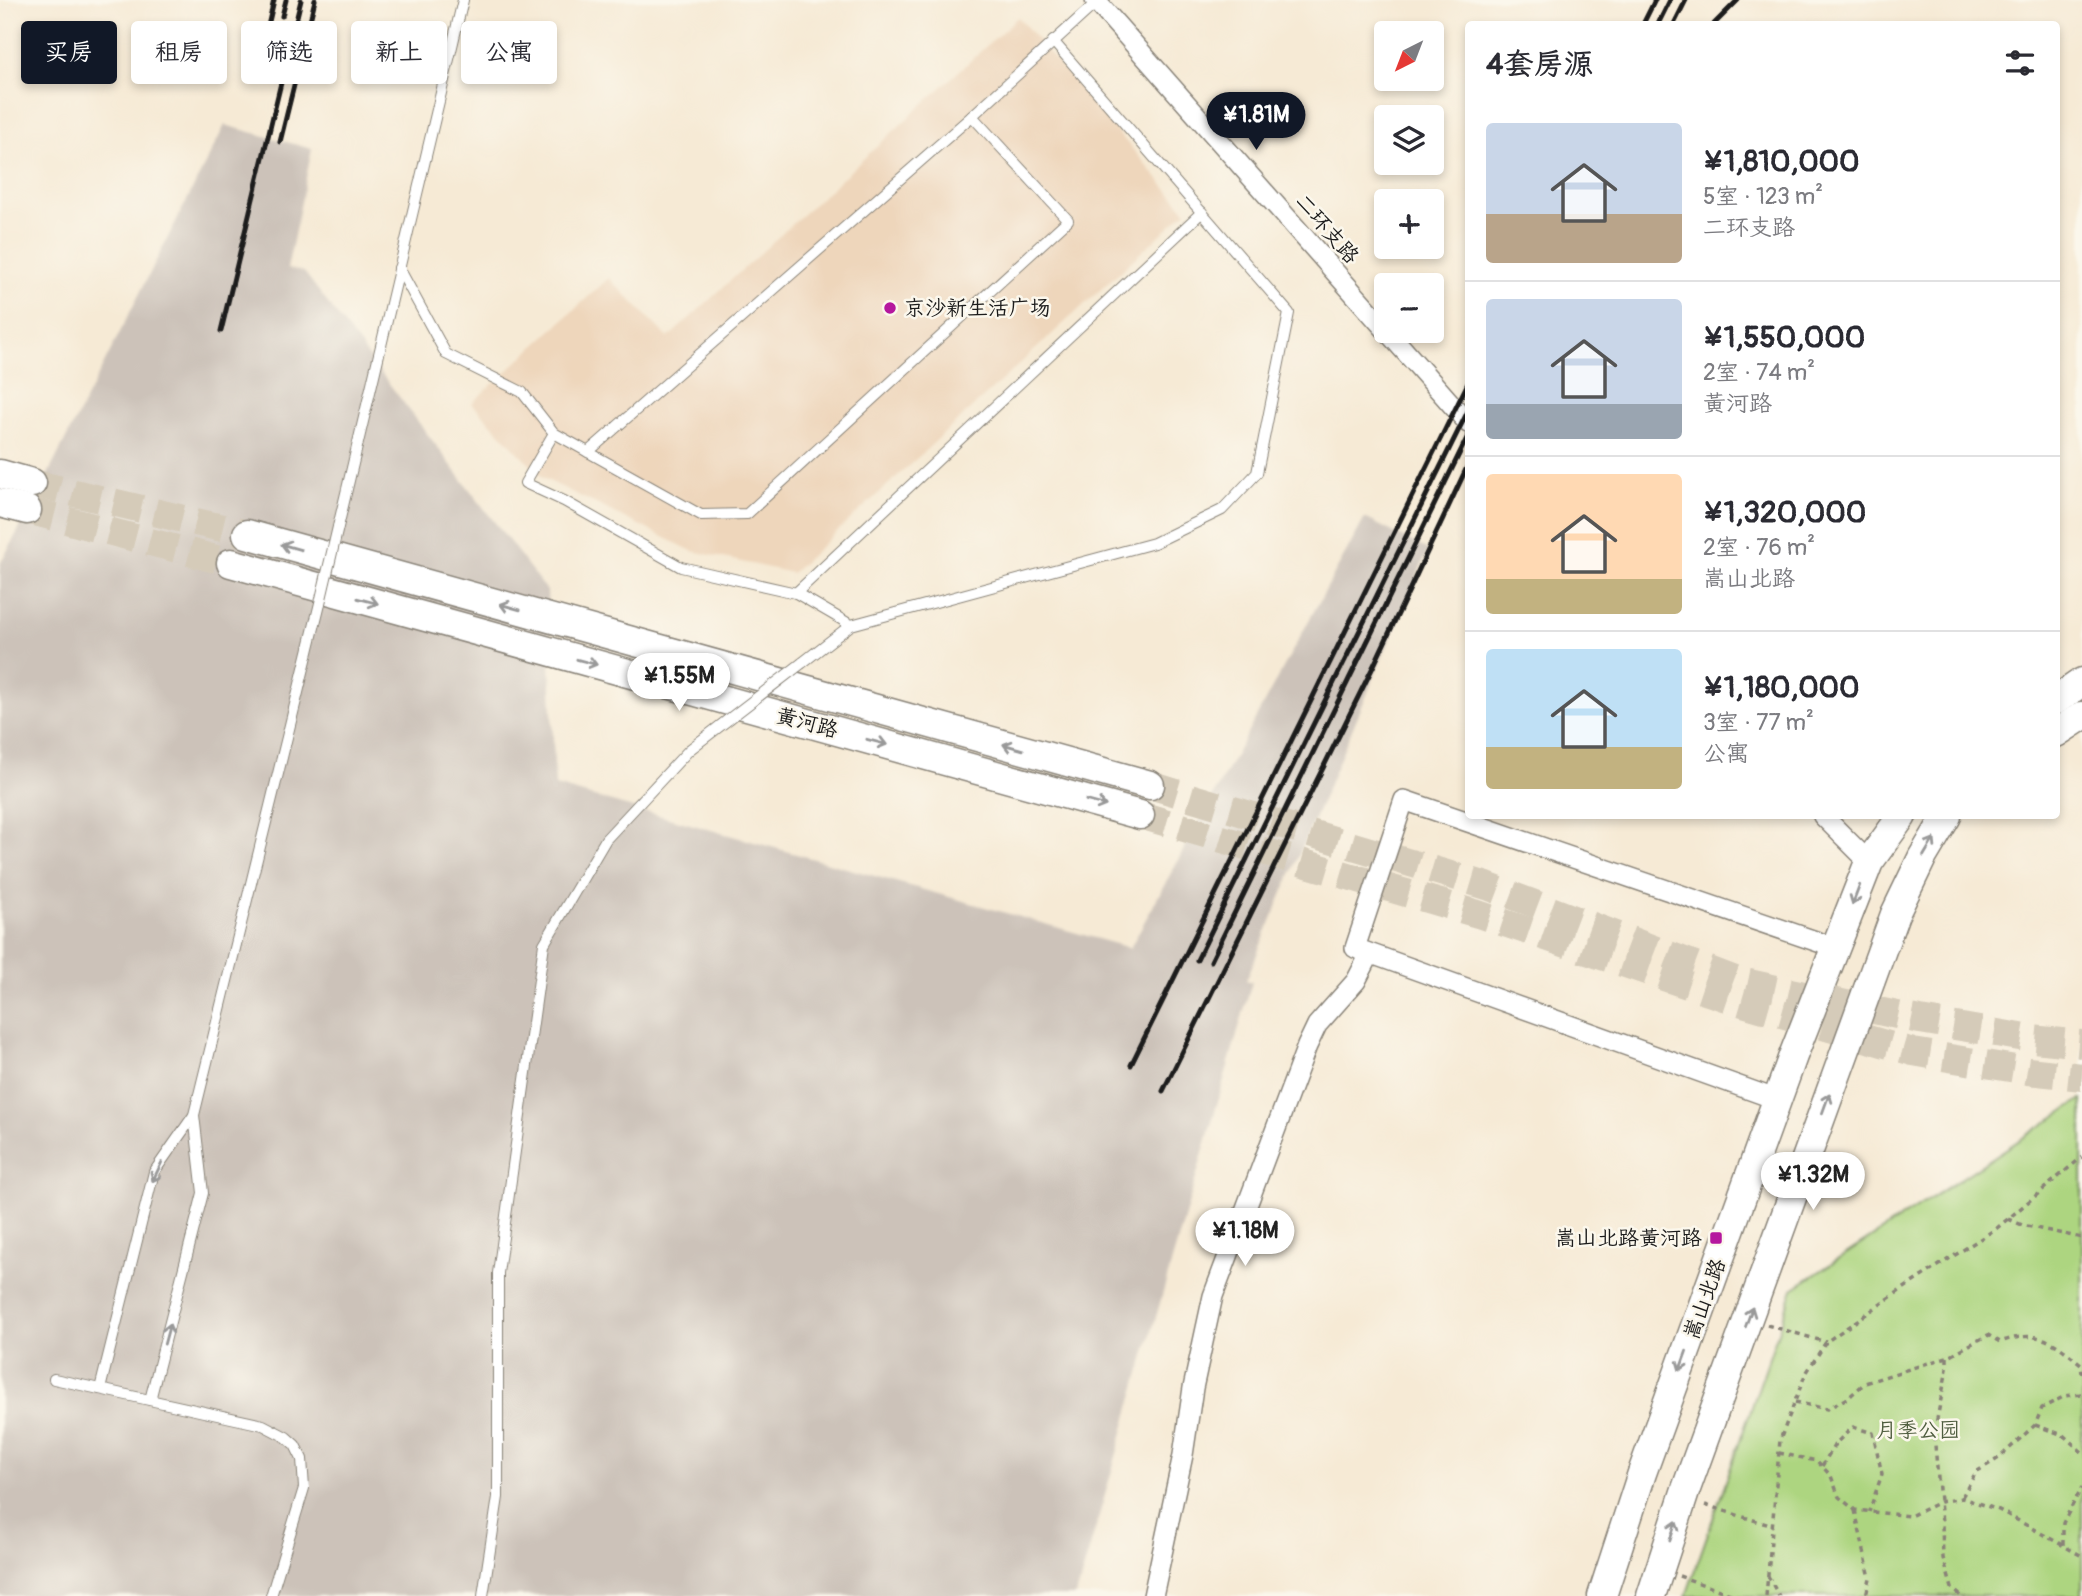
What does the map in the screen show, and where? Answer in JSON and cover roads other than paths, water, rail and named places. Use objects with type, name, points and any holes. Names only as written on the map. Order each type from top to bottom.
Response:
[{"type":"main road","points":[[0,474],[19,499]]},
{"type":"main road","name":"黄河路","points":[[247,534],[1150,785]]},
{"type":"main road","name":"黄河路","points":[[231,563],[1140,815]]},
{"type":"main road","points":[[2060,697],[2082,682]]},
{"type":"main road","points":[[2060,730],[2082,716]]},
{"type":"main road","name":"嵩山北路","points":[[1602,1596],[1642,1473],[1777,1100],[1869,862],[1900,819]]},
{"type":"main road","points":[[1656,1583],[1684,1498],[1895,914],[1922,858],[1945,819]]},
{"type":"street","name":"二环支路","points":[[1096,1],[1374,316]]},
{"type":"street","name":"二环支路","points":[[1397,343],[1465,420]]},
{"type":"street","points":[[1777,1100],[1355,948],[1404,800],[1836,948]]},
{"type":"street","points":[[1827,819],[1869,862]]},
{"type":"street","points":[[1153,1596],[1213,1296],[1307,1046],[1317,1025],[1356,981],[1370,954]]},
{"type":"lane","points":[[149,1400],[203,1193],[194,1115],[320,603],[463,0]]},
{"type":"lane","points":[[588,452],[972,116],[1096,1]]},
{"type":"lane","points":[[483,1596],[498,1496],[498,1273],[544,944],[606,839],[689,750],[851,625],[1154,543],[1222,510],[1258,473],[1289,313],[1054,41]]},
{"type":"lane","points":[[399,268],[446,354],[522,392],[554,433],[701,515],[747,514],[1068,219],[972,116]]},
{"type":"lane","points":[[796,593],[1202,212]]},
{"type":"lane","points":[[554,433],[525,483],[564,501],[681,567],[796,593],[851,625]]},
{"type":"lane","points":[[100,1389],[154,1172],[194,1115]]},
{"type":"lane","points":[[54,1379],[263,1425],[295,1445],[302,1459],[304,1488],[271,1596]]},
{"type":"tunnel","points":[[32,483],[247,534]]},
{"type":"tunnel","points":[[27,510],[231,563]]},
{"type":"tunnel","points":[[1150,785],[1487,886],[1735,980],[1920,1020],[2032,1039],[2082,1044]]},
{"type":"tunnel","points":[[1140,815],[1478,914],[1729,999],[1913,1052],[2082,1077]]},
{"type":"railway","points":[[269,21],[274,0]]},
{"type":"railway","points":[[282,16],[286,0]]},
{"type":"railway","points":[[221,331],[301,0]]},
{"type":"railway","points":[[280,142],[315,0]]},
{"type":"railway","points":[[1644,21],[1655,0]]},
{"type":"railway","points":[[1660,21],[1670,0]]},
{"type":"railway","points":[[1676,21],[1686,0]]},
{"type":"railway","points":[[1717,21],[1738,0]]},
{"type":"railway","points":[[1131,1065],[1465,389]]},
{"type":"railway","points":[[1197,960],[1465,417]]},
{"type":"railway","points":[[1211,961],[1465,442]]},
{"type":"railway","points":[[1163,1091],[1375,663],[1465,471]]},
{"type":"place","name":"京沙新生活广场","points":[[890,308]]},
{"type":"place","name":"嵩山北路黄河路","points":[[1716,1238]]},
{"type":"park label","name":"月季公园","points":[[1918,1430]]}]
